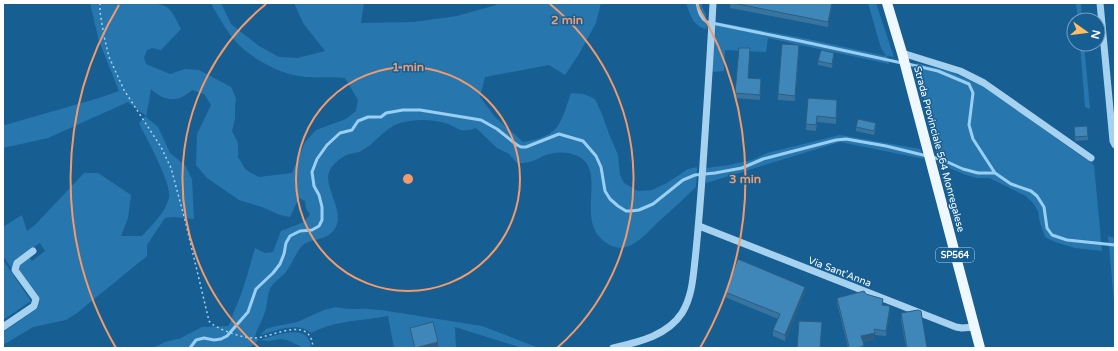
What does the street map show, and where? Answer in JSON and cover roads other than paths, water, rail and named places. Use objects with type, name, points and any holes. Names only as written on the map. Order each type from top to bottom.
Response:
[{"type":"main road","name":"Strada Provinciale 564 Monregalese","points":[[887,3],[931,161],[980,348]]},
{"type":"street","points":[[613,348],[656,335],[672,324],[682,312],[691,289],[699,226],[713,3]]},
{"type":"street","points":[[1100,3],[1113,141],[1115,146]]},
{"type":"street","points":[[904,61],[960,71],[984,83],[1091,158]]},
{"type":"street","name":"Via Sant'Anna","points":[[699,226],[956,327],[975,327]]},
{"type":"street","points":[[3,327],[34,306],[36,299],[15,270],[17,263],[33,251]]},
{"type":"waterway","points":[[697,3],[701,16],[707,22],[902,63]]},
{"type":"waterway","points":[[908,64],[938,71],[969,84],[973,93],[969,125],[973,139],[995,173]]},
{"type":"waterway","points":[[190,348],[196,340],[204,338],[214,340],[227,336],[248,312],[256,289],[280,264],[286,243],[290,236],[300,231],[312,230],[319,226],[322,220],[322,207],[319,195],[314,186],[312,172],[317,159],[327,145],[340,133],[352,130],[358,121],[368,117],[381,117],[386,113],[403,110],[420,110],[481,120],[497,129],[521,147],[526,147],[559,134],[583,141],[596,156],[601,167],[605,191],[610,199],[626,211],[639,210],[653,204],[683,180],[695,175],[742,168],[763,159],[836,140],[846,139],[886,146],[927,156]]},
{"type":"waterway","points":[[932,157],[978,173],[995,173],[1011,184],[1031,191],[1037,196],[1044,207],[1047,228],[1052,235],[1067,240],[1115,245]]}]
